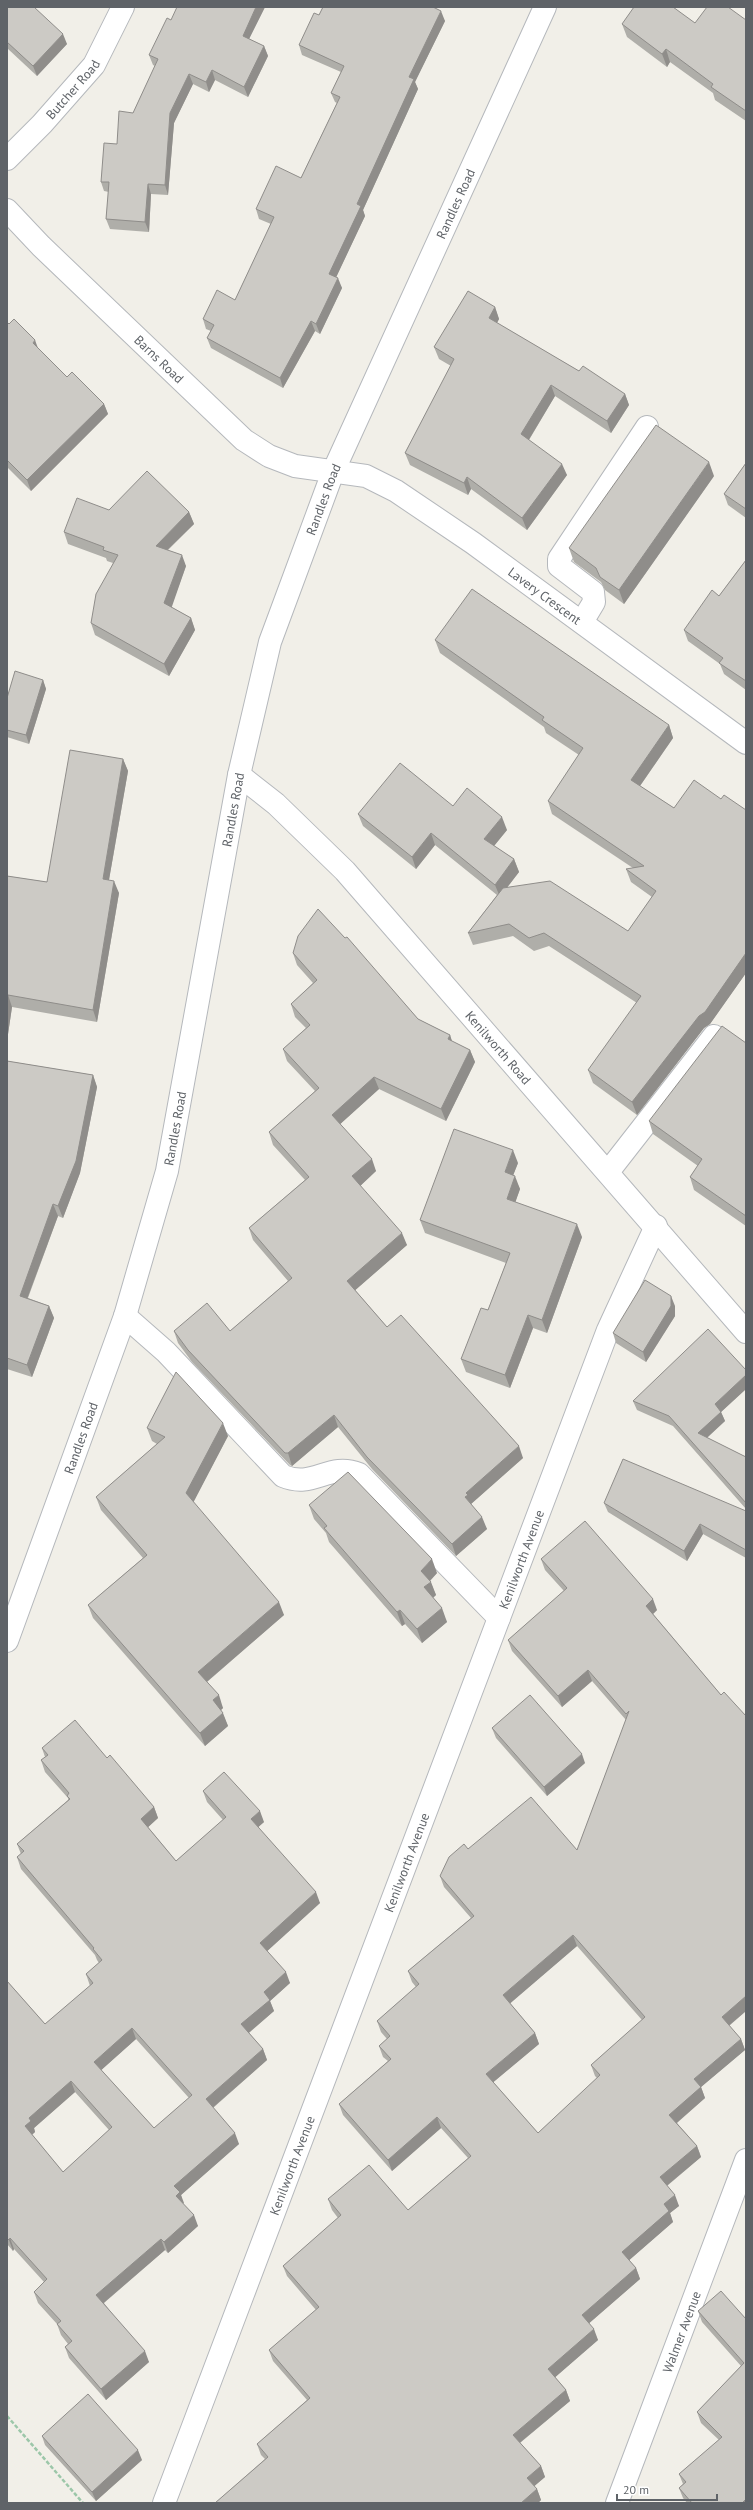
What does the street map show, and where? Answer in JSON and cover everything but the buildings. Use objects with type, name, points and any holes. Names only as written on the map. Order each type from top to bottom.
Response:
[{"type":"street","name":"Butcher Road","points":[[7,159],[42,124],[94,64],[123,7]]},
{"type":"street","name":"Randles Road","points":[[7,1641],[125,1316],[167,1171],[239,775],[270,642],[333,472],[545,7]]},
{"type":"street","name":"Barns Road","points":[[7,210],[41,246],[244,440],[269,456],[295,466],[333,472]]},
{"type":"street","points":[[582,622],[594,602],[593,592],[559,566],[559,559],[647,427]]},
{"type":"street","name":"Lavery Crescent","points":[[333,472],[366,476],[396,491],[582,622],[746,743]]},
{"type":"street","name":"Kenilworth Road","points":[[239,775],[276,804],[345,871],[656,1226],[746,1332]]},
{"type":"street","points":[[608,1172],[714,1036]]},
{"type":"street","name":"Kenilworth Avenue","points":[[164,2503],[608,1330],[656,1226]]},
{"type":"street","points":[[125,1316],[166,1352],[283,1476],[293,1480],[306,1481],[338,1469],[348,1470],[359,1474],[499,1618]]},
{"type":"street","name":"Walmer Avenue","points":[[617,2503],[746,2160]]},
{"type":"path","points":[[7,2416],[82,2503]]}]
